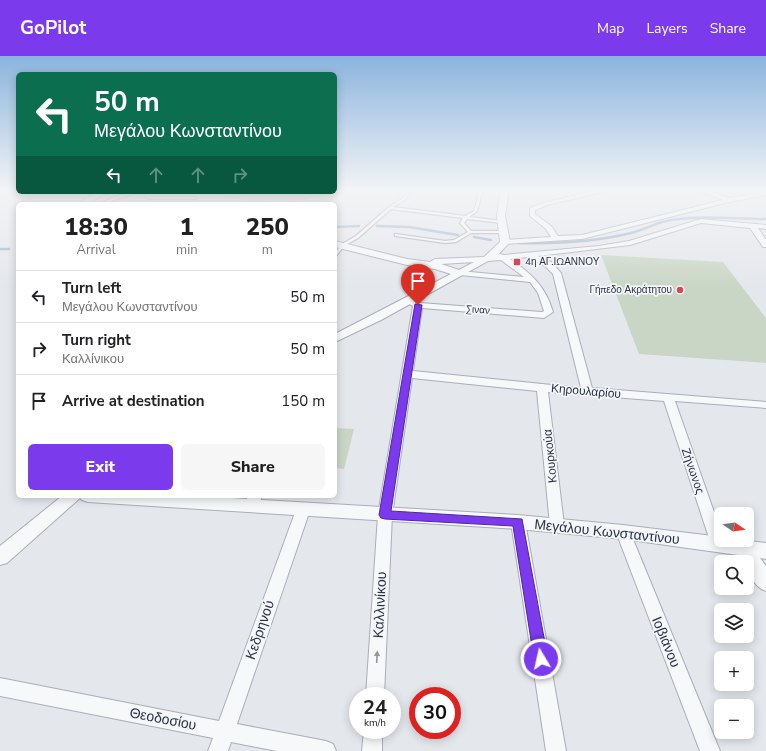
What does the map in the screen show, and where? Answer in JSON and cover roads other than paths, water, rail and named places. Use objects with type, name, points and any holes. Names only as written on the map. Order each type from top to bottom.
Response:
[{"type":"street","points":[[542,221],[549,227],[555,238]]},
{"type":"street","points":[[337,337],[414,303],[448,279],[487,259],[502,249],[529,241],[582,237],[645,221]]},
{"type":"street","points":[[527,254],[599,248],[630,243],[700,221]]},
{"type":"street","points":[[707,221],[766,227]]},
{"type":"street","points":[[502,222],[504,232],[502,249]]},
{"type":"street","points":[[752,225],[766,245]]},
{"type":"street","points":[[504,232],[529,241]]},
{"type":"street","points":[[339,244],[407,262],[424,263],[487,259]]},
{"type":"street","points":[[502,249],[527,254],[542,260],[557,273],[587,391]]},
{"type":"street","points":[[502,249],[533,280]]},
{"type":"street","points":[[407,262],[427,272],[448,279]]},
{"type":"street","points":[[424,263],[460,273],[533,280]]},
{"type":"street","name":"Σιναν","points":[[414,303],[544,315],[548,314],[549,312],[545,295],[533,280]]},
{"type":"street","name":"Καλλινίκου","points":[[375,687],[385,515],[407,374],[414,303]]},
{"type":"street","name":"Κηρουλαρίου","points":[[407,374],[542,388],[766,405]]},
{"type":"street","name":"Κουρκούα","points":[[542,388],[557,526]]},
{"type":"street","name":"Ζήνωνος","points":[[668,398],[714,532]]},
{"type":"street","points":[[0,558],[71,498]]},
{"type":"street","name":"Μεγάλου Κωνσταντίνου","points":[[157,498],[253,501],[302,510],[518,522],[623,532],[714,543]]},
{"type":"street","name":"Κεδρηνού","points":[[218,751],[302,510]]},
{"type":"street","points":[[518,522],[556,751]]},
{"type":"street","name":"Ιοβιάνου","points":[[623,532],[710,751]]},
{"type":"street","name":"Μεγάλου Κωνσταντίνου","points":[[738,547],[766,551]]},
{"type":"street","points":[[744,548],[766,583]]},
{"type":"street","name":"Θεοδοσίου","points":[[0,687],[326,751]]},
{"type":"street","points":[[372,751],[373,739]]},
{"type":"lane","points":[[339,244],[357,237],[375,221]]},
{"type":"lane","points":[[463,221],[462,223],[470,232]]},
{"type":"lane","points":[[495,221],[502,222]]},
{"type":"lane","points":[[396,235],[445,242],[454,241],[470,232],[504,232]]},
{"type":"waterway","points":[[518,243],[561,243],[617,236],[636,232],[665,221]]},
{"type":"waterway","points":[[337,227],[359,226]]},
{"type":"waterway","points":[[377,226],[409,227],[458,235]]},
{"type":"waterway","points":[[474,237],[491,240]]},
{"type":"waterway","points":[[0,249],[9,249]]},
{"type":"place","name":"4η ΑΓ.ΙΩΑΝΝΟΥ","points":[[517,262]]},
{"type":"place","name":"Γήπεδο Ακράτητου","points":[[680,290]]}]
